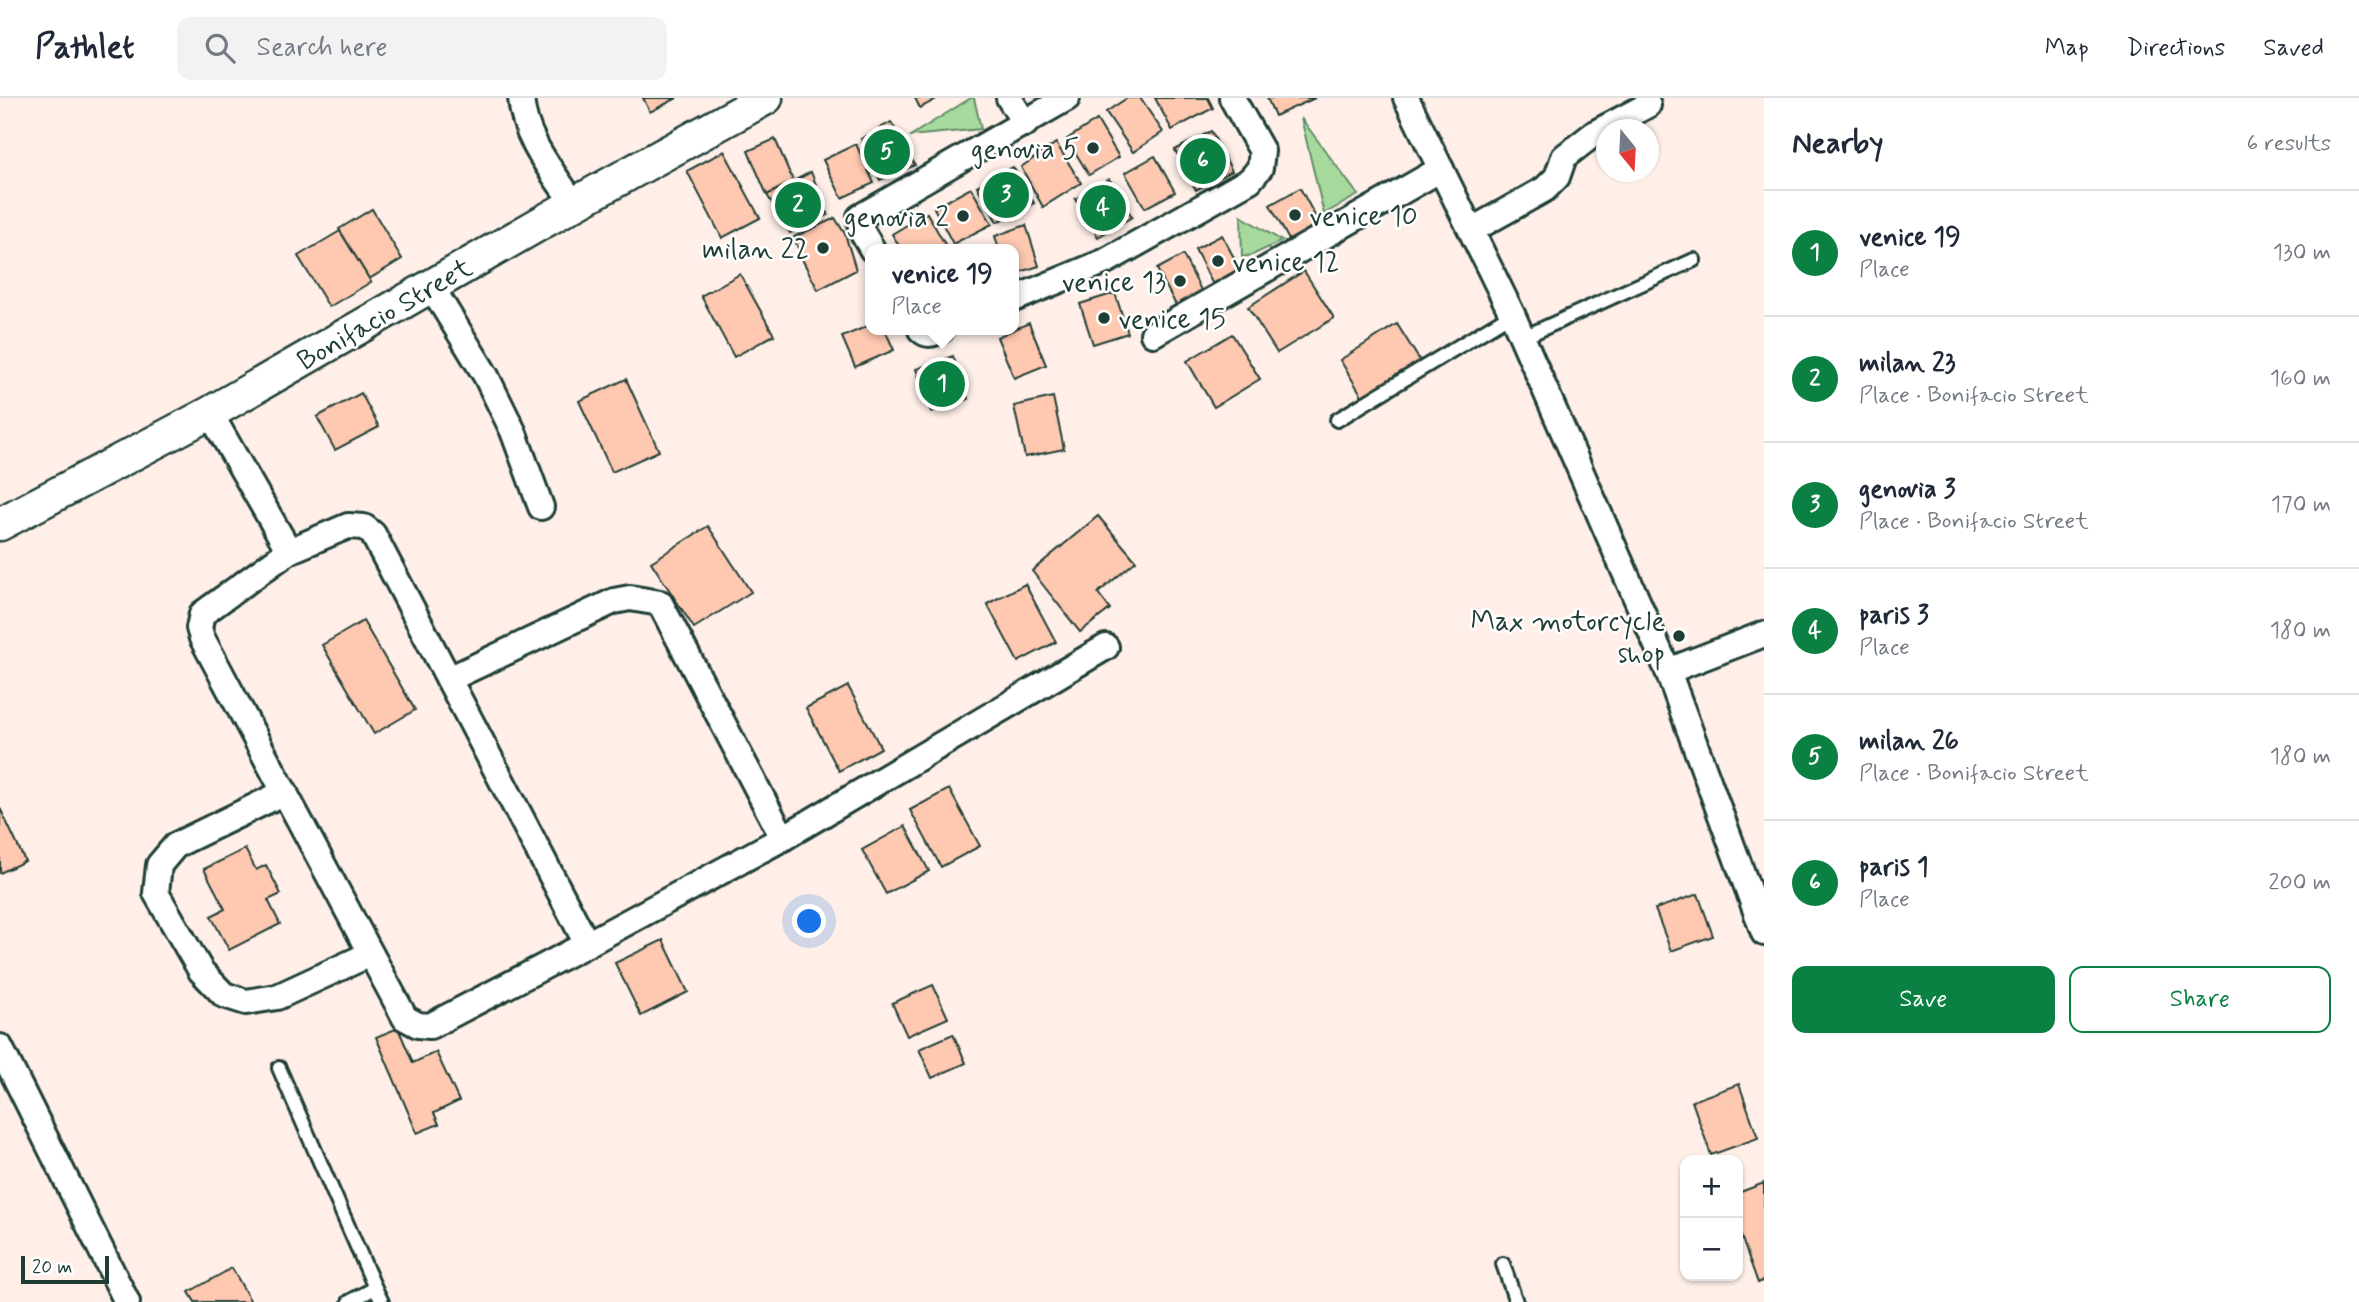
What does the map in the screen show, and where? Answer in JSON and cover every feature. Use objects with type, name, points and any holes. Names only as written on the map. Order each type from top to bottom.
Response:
[{"type":"street","points":[[521,98],[534,144],[574,204]]},
{"type":"street","name":"Bonifacio Street","points":[[0,524],[210,413],[574,204],[766,98]]},
{"type":"street","points":[[1009,98],[1025,124]]},
{"type":"street","points":[[869,244],[861,230],[860,218],[1067,98]]},
{"type":"street","points":[[1019,297],[1106,261],[1250,180],[1260,168],[1262,151],[1232,98]]},
{"type":"street","points":[[1406,98],[1512,314],[1668,671],[1757,890],[1764,933]]},
{"type":"street","points":[[1472,230],[1545,189],[1557,177],[1563,157],[1595,133],[1648,105]]},
{"type":"street","points":[[1153,334],[1441,169]]},
{"type":"street","points":[[431,286],[486,376],[513,432],[541,507]]},
{"type":"street","points":[[210,413],[289,551]]},
{"type":"street","points":[[587,944],[373,534],[364,527],[348,526],[289,551],[202,614],[199,628],[202,638],[369,954],[405,1018],[418,1026],[430,1026],[587,944],[783,838],[1105,647]]},
{"type":"street","points":[[449,679],[614,601],[630,598],[660,603],[783,838]]},
{"type":"street","points":[[1668,671],[1764,634]]},
{"type":"street","points":[[285,792],[176,845],[159,866],[156,893],[201,971],[224,995],[246,1002],[277,998],[369,954]]},
{"type":"street","points":[[0,1047],[127,1302]]},
{"type":"lane","points":[[1522,338],[1694,260]]},
{"type":"lane","points":[[1337,420],[1512,314]]},
{"type":"lane","points":[[279,1068],[382,1302]]},
{"type":"lane","points":[[1503,1264],[1516,1302]]},
{"type":"lane","points":[[348,1302],[375,1288]]},
{"type":"green space","points":[[974,98],[981,129],[910,136]]},
{"type":"green space","points":[[1301,118],[1358,195],[1324,214]]},
{"type":"green space","points":[[1241,216],[1282,241],[1242,257]]},
{"type":"building","points":[[643,98],[677,98],[650,112]]},
{"type":"building","points":[[915,98],[938,98],[920,108]]},
{"type":"building","points":[[1127,98],[1140,98],[1163,132],[1133,152],[1106,112]]},
{"type":"building","points":[[1155,98],[1208,98],[1213,108],[1172,130]]},
{"type":"building","points":[[1267,98],[1315,98],[1275,116]]},
{"type":"building","name":"genovia 5","points":[[1097,120],[1119,157],[1089,175],[1067,139]]},
{"type":"building","points":[[891,122],[915,165],[880,180],[861,139]]},
{"type":"building","points":[[1211,131],[1232,171],[1196,190],[1175,150]]},
{"type":"building","points":[[775,139],[794,183],[767,195],[748,151]]},
{"type":"building","points":[[1056,143],[1081,183],[1043,207],[1021,167]]},
{"type":"building","points":[[856,144],[874,183],[842,198],[823,160]]},
{"type":"building","points":[[724,151],[760,218],[722,238],[687,171]]},
{"type":"building","points":[[1155,156],[1175,192],[1145,208],[1125,173]]},
{"type":"building","points":[[1013,167],[1034,203],[997,222],[977,186]]},
{"type":"building","points":[[811,172],[828,215],[790,233],[767,195]]},
{"type":"building","points":[[1109,179],[1132,217],[1098,237],[1075,199]]},
{"type":"building","name":"genovia 2","points":[[971,188],[992,224],[953,244],[934,208]]},
{"type":"building","name":"venice 10","points":[[1300,188],[1320,225],[1290,242],[1270,205]]},
{"type":"building","points":[[372,209],[402,259],[369,279],[339,229]]},
{"type":"building","points":[[927,213],[945,244],[898,244],[892,234]]},
{"type":"building","name":"milan 22","points":[[835,218],[845,234],[856,270],[818,290],[794,237]]},
{"type":"building","name":"venice 13","points":[[1026,225],[1039,266],[1019,272],[1019,244],[997,244],[995,236]]},
{"type":"building","points":[[340,231],[371,282],[329,307],[298,256]]},
{"type":"building","name":"venice 12","points":[[1222,235],[1242,273],[1214,287],[1195,249]]},
{"type":"building","name":"venice 13","points":[[1183,255],[1203,294],[1177,307],[1157,269]]},
{"type":"building","points":[[1304,271],[1334,318],[1277,353],[1248,307]]},
{"type":"building","points":[[740,274],[774,335],[734,357],[701,296]]},
{"type":"building","name":"venice 15","points":[[1115,293],[1128,333],[1093,344],[1080,304]]},
{"type":"building","points":[[1029,323],[1046,365],[1014,378],[997,337],[1019,335],[1019,327]]},
{"type":"building","points":[[1397,324],[1422,364],[1364,399],[1340,360]]},
{"type":"building","points":[[865,327],[865,335],[887,335],[894,350],[855,367],[842,337]]},
{"type":"building","points":[[1232,334],[1260,379],[1214,407],[1187,361]]},
{"type":"building","points":[[953,356],[968,399],[931,412],[916,369]]},
{"type":"building","points":[[626,379],[659,451],[612,472],[579,401]]},
{"type":"building","points":[[361,393],[379,427],[335,450],[317,417]]},
{"type":"building","points":[[1053,397],[1064,449],[1025,457],[1014,406]]},
{"type":"building","points":[[1098,516],[1136,561],[1098,593],[1110,609],[1080,632],[1032,571]]},
{"type":"building","points":[[708,526],[751,592],[694,628],[651,562]]},
{"type":"building","points":[[1025,584],[1056,642],[1018,662],[987,604]]},
{"type":"building","points":[[363,621],[415,710],[374,734],[322,645]]},
{"type":"building","points":[[848,686],[881,748],[839,771],[806,708]]},
{"type":"building","points":[[949,789],[980,846],[941,867],[910,810]]},
{"type":"building","points":[[0,808],[25,861],[0,873]]},
{"type":"building","points":[[905,826],[929,871],[886,894],[862,850]]},
{"type":"building","points":[[245,849],[256,870],[266,865],[281,894],[268,900],[280,924],[229,950],[211,916],[225,909],[204,869]]},
{"type":"building","points":[[1698,894],[1713,936],[1671,951],[1655,909]]},
{"type":"building","points":[[663,940],[688,992],[641,1016],[615,963]]},
{"type":"building","points":[[933,985],[948,1018],[907,1036],[892,1003]]},
{"type":"building","points":[[398,1028],[413,1063],[436,1052],[459,1101],[434,1113],[439,1124],[417,1133],[376,1037]]},
{"type":"building","points":[[953,1034],[966,1063],[932,1078],[919,1049]]},
{"type":"building","points":[[1739,1084],[1758,1138],[1711,1155],[1692,1101]]},
{"type":"building","points":[[1764,1183],[1764,1280],[1758,1283],[1743,1242],[1743,1191]]},
{"type":"building","points":[[232,1268],[251,1302],[195,1302],[189,1292]]},
{"type":"place","name":"genovia 5","points":[[1093,148]]},
{"type":"place","name":"milan 26","points":[[887,152]]},
{"type":"place","name":"paris 1","points":[[1203,161]]},
{"type":"place","name":"genovia 3","points":[[1006,195]]},
{"type":"place","name":"milan 23","points":[[798,205]]},
{"type":"place","name":"paris 3","points":[[1103,208]]},
{"type":"place","name":"venice 10","points":[[1295,215]]},
{"type":"place","name":"genovia 2","points":[[963,216]]},
{"type":"place","name":"milan 22","points":[[823,248]]},
{"type":"place","name":"venice 12","points":[[1218,261]]},
{"type":"place","name":"venice 13","points":[[1180,281]]},
{"type":"place","name":"venice 15","points":[[1104,318]]},
{"type":"place","name":"venice 19","points":[[942,384]]},
{"type":"place","name":"Max motorcycle shop","points":[[1679,636]]}]
